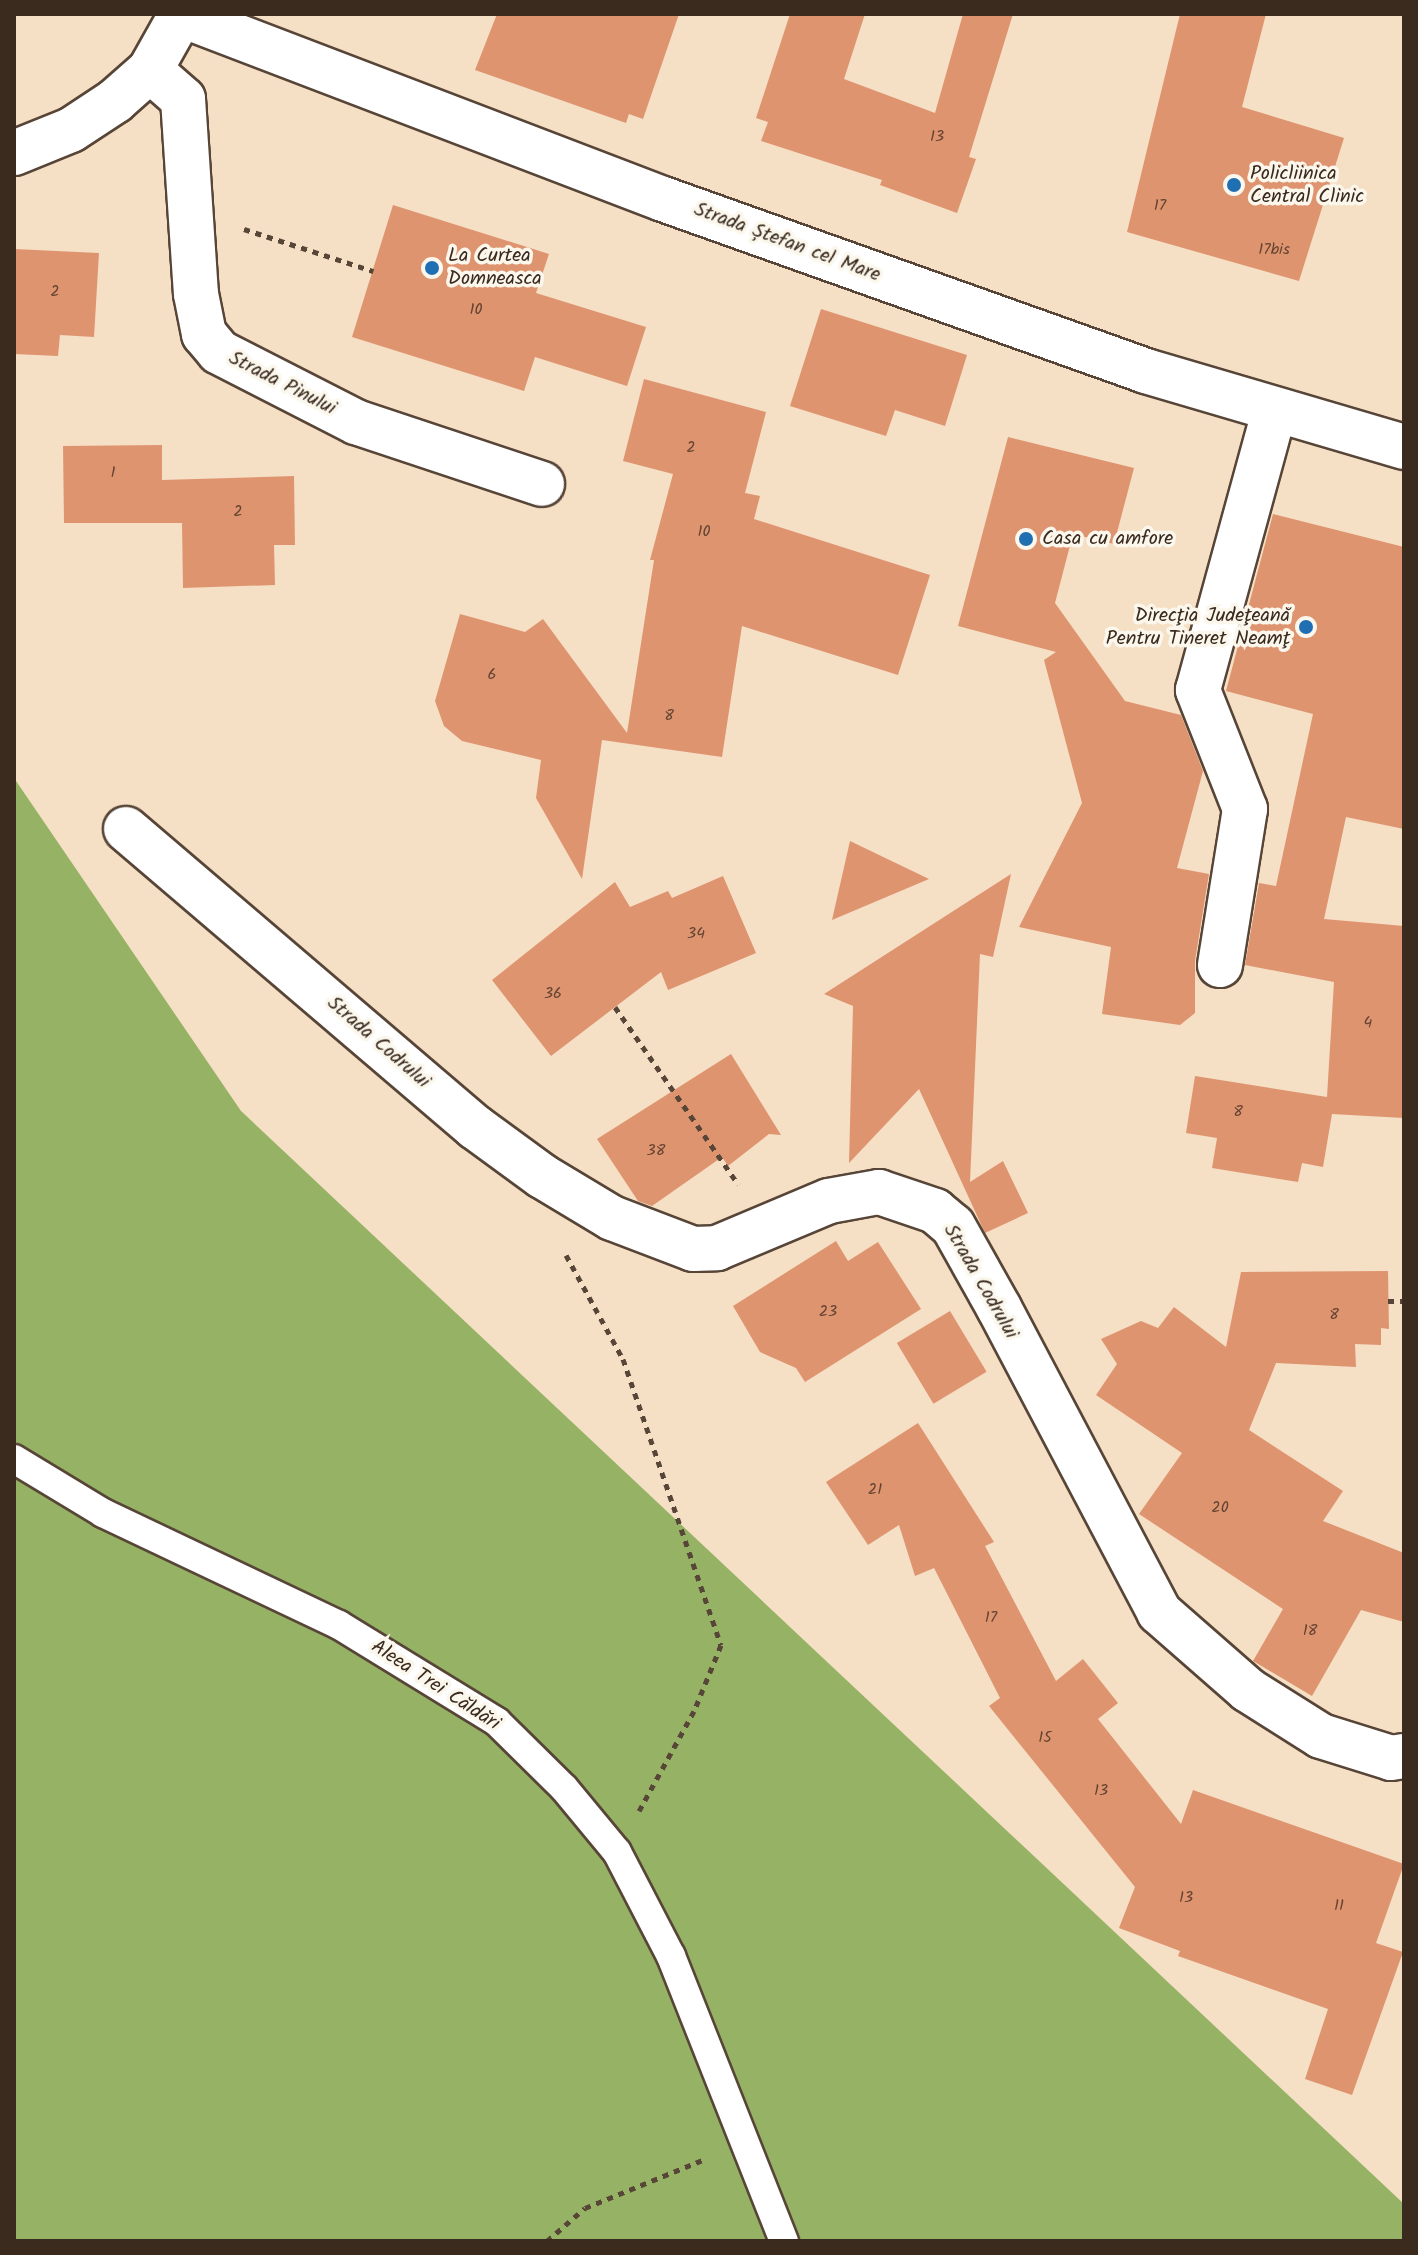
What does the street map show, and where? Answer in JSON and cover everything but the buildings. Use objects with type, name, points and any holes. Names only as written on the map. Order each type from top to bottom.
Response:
[{"type":"street","points":[[14,153],[71,130],[150,70],[180,15]]},
{"type":"street","name":"Strada Ștefan cel Mare","points":[[180,15],[663,199],[1274,412],[1404,447]]},
{"type":"street","name":"Strada Pinului","points":[[150,70],[183,99],[196,294],[204,334],[219,352],[356,422],[542,484]]},
{"type":"street","points":[[1220,965],[1245,809],[1198,690],[1274,412]]},
{"type":"street","name":"Strada Codrului","points":[[126,829],[475,1127],[542,1176],[612,1218],[693,1249],[717,1248],[767,1224],[829,1201],[879,1192],[935,1211],[953,1226],[999,1308],[1159,1612],[1248,1690],[1321,1736],[1391,1758],[1404,1756]]},
{"type":"lane","name":"Aleea Trei Căldări","points":[[14,1459],[103,1513],[339,1625],[497,1722],[564,1788],[617,1852],[671,1956],[784,2241]]},
{"type":"path","points":[[191,213],[373,271]]},
{"type":"path","points":[[615,1007],[767,1224]]},
{"type":"path","points":[[564,1251],[623,1359],[721,1645],[694,1711],[617,1852]]},
{"type":"path","points":[[1388,1301],[1404,1301]]},
{"type":"path","points":[[547,2241],[585,2208],[746,2142]]},
{"type":"green space","points":[[14,778],[241,1111],[1404,2204],[1404,2241],[14,2241]]},
{"type":"place","name":"Policliinica Central Clinic","points":[[1234,185]]},
{"type":"place","name":"La Curtea Domneasca","points":[[432,268]]},
{"type":"place","name":"Casa cu amfore","points":[[1026,539]]},
{"type":"place","name":"Direcţia Judeţeană Pentru Tineret Neamţ","points":[[1306,627]]}]
